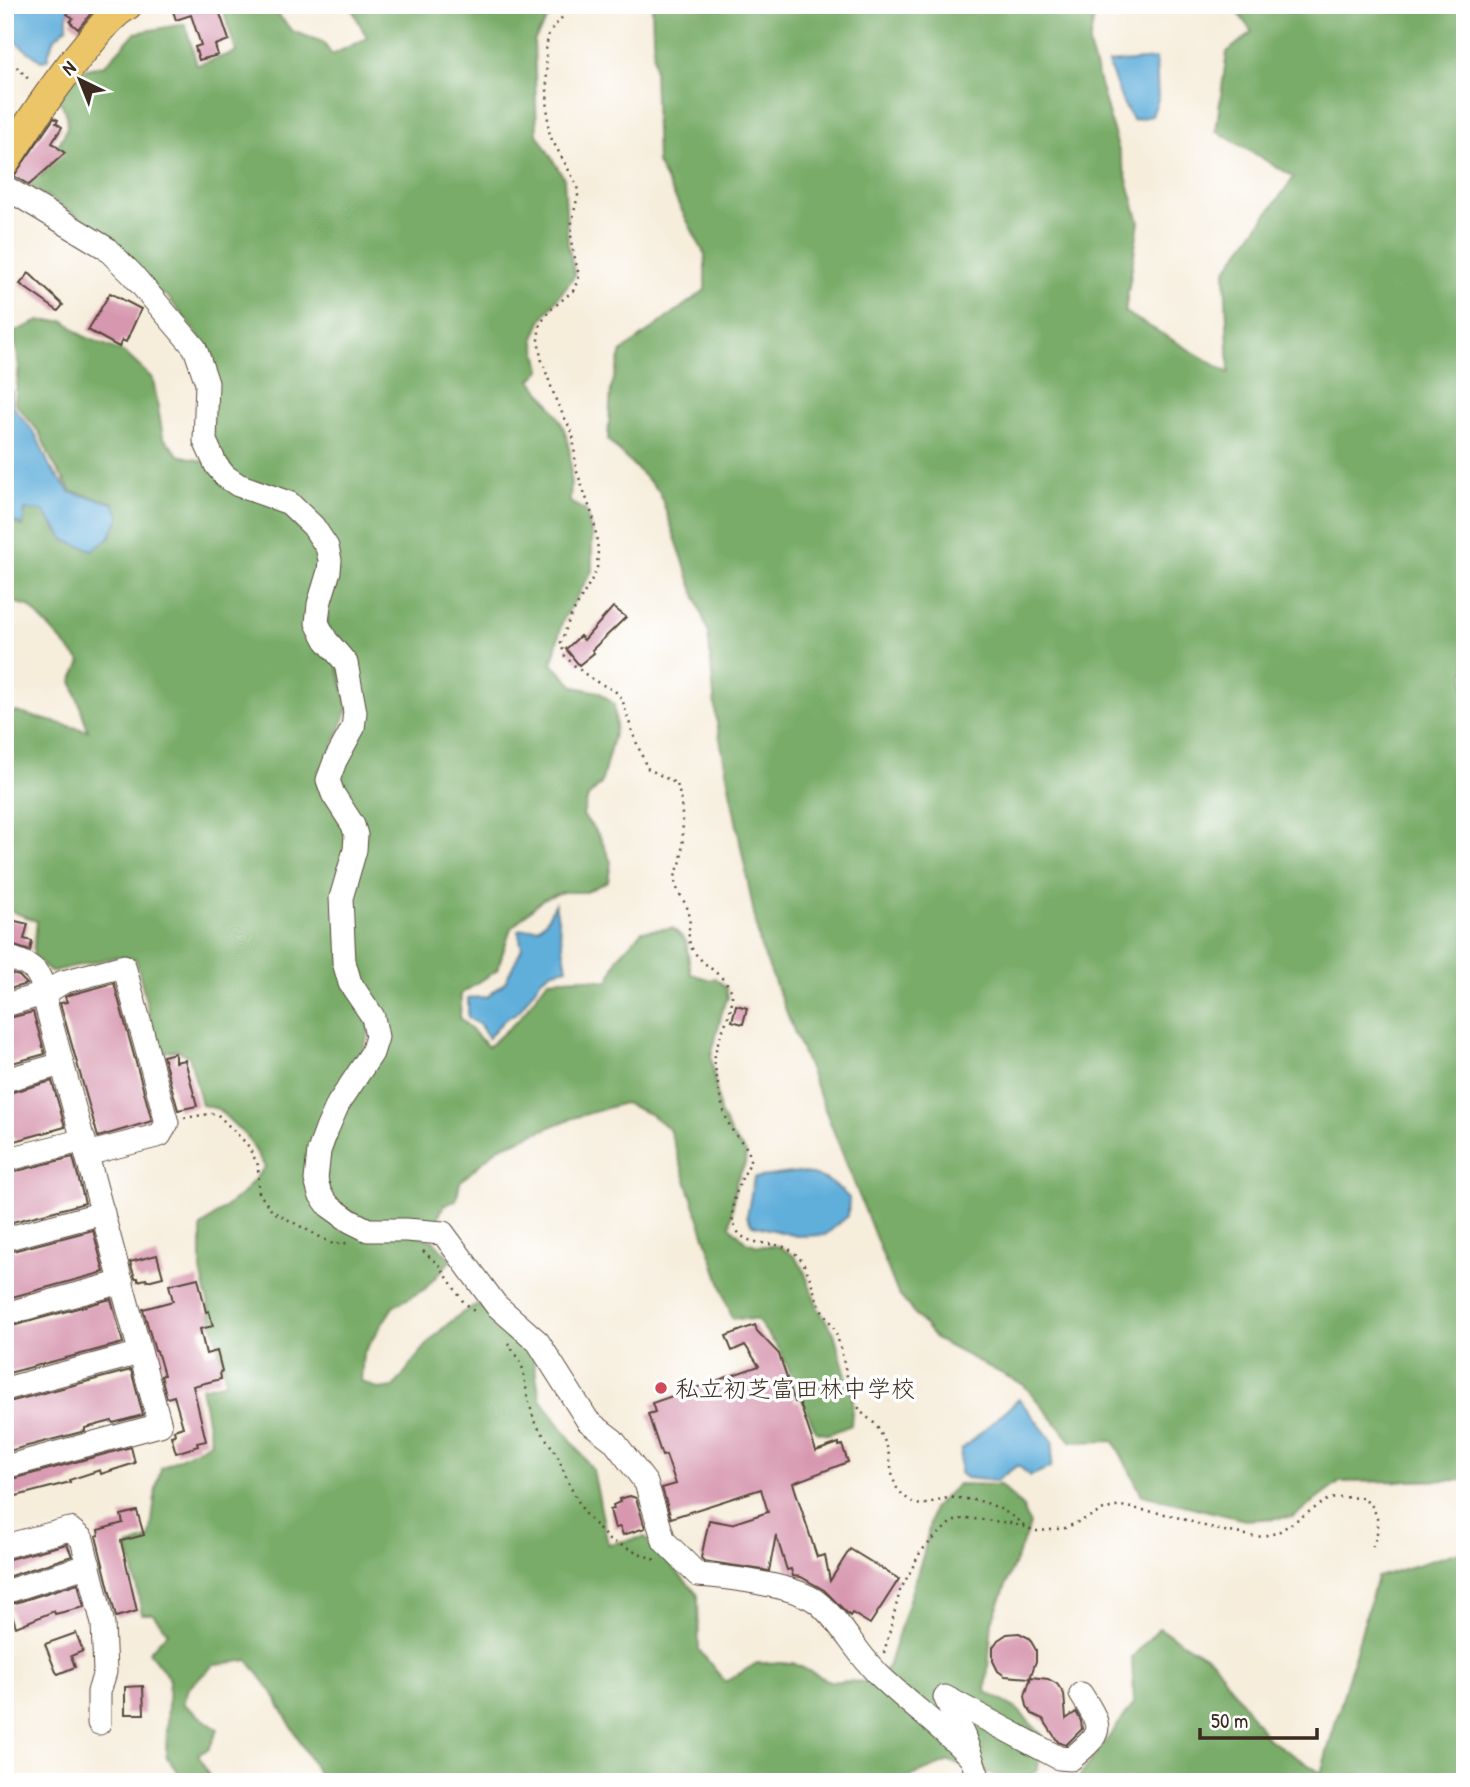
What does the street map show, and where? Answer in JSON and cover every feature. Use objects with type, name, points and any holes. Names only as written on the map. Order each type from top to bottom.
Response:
[{"type":"main road","points":[[5,161],[46,98],[111,16],[127,5]]},
{"type":"street","points":[[5,187],[106,248],[132,274],[195,348],[207,383],[205,441],[216,466],[238,485],[289,502],[313,526],[329,553],[329,571],[319,604],[317,623],[326,640],[346,663],[355,712],[353,728],[328,780],[332,794],[353,825],[356,835],[355,850],[341,898],[345,970],[349,983],[373,1017],[377,1037],[376,1045],[338,1104],[327,1129],[316,1170],[317,1187],[323,1201],[342,1216],[368,1230],[443,1233],[496,1305],[538,1342],[588,1420],[613,1440],[646,1483],[664,1541],[698,1575],[730,1577],[793,1591],[816,1601],[878,1674],[938,1725],[970,1758]]},
{"type":"street","points":[[5,957],[29,964],[42,979],[62,1064],[159,1424],[5,1467]]},
{"type":"street","points":[[5,1004],[44,994],[63,982],[124,966],[167,1122],[160,1135],[5,1160]]},
{"type":"street","points":[[5,1080],[62,1064]]},
{"type":"street","points":[[5,1239],[103,1213]]},
{"type":"street","points":[[5,1314],[121,1282]]},
{"type":"street","points":[[5,1390],[140,1353]]},
{"type":"street","points":[[5,1546],[70,1529],[82,1539],[103,1624],[105,1672],[99,1692],[99,1723]]},
{"type":"street","points":[[5,1592],[89,1566]]},
{"type":"street","points":[[980,1782],[964,1737],[945,1697],[1059,1758],[1071,1759],[1097,1732],[1097,1720],[1082,1694]]},
{"type":"path","points":[[568,5],[567,11],[548,36],[546,103],[550,136],[577,185],[571,241],[579,275],[574,289],[544,318],[538,339],[541,358],[557,402],[573,434],[576,469],[594,520],[598,550],[597,570],[570,618],[561,642],[564,655],[575,666],[593,680],[615,691],[622,699],[647,768],[677,784],[680,791],[682,850],[675,885],[687,905],[691,948],[701,962],[726,982],[733,993],[714,1063],[724,1113],[734,1133],[748,1149],[751,1161],[735,1202],[732,1215],[735,1229],[744,1238],[755,1243],[777,1243],[787,1247],[796,1253],[805,1265],[820,1308],[836,1332],[860,1411],[878,1427],[887,1447],[897,1490],[916,1504],[928,1505],[948,1498],[975,1500],[1005,1511],[1025,1526],[1037,1531],[1065,1528],[1106,1509],[1121,1506],[1170,1515],[1214,1529],[1257,1537],[1277,1532],[1327,1500],[1339,1497],[1363,1498],[1373,1507],[1377,1518],[1377,1535],[1372,1548]]},
{"type":"path","points":[[5,59],[18,68],[46,98]]},
{"type":"path","points":[[167,1122],[216,1113],[247,1144],[258,1165],[258,1193],[272,1211],[333,1244],[356,1242]]},
{"type":"path","points":[[422,1251],[440,1266],[462,1300],[479,1315]]},
{"type":"path","points":[[504,1338],[522,1365],[535,1423],[556,1453],[585,1514],[609,1540],[664,1565]]},
{"type":"path","points":[[878,1674],[900,1591],[920,1551],[951,1522],[966,1518],[1025,1526]]},
{"type":"green space","points":[[232,5],[270,5],[292,31],[323,42],[332,55],[367,38],[350,5],[556,5],[534,41],[537,134],[564,178],[568,245],[575,275],[542,319],[534,338],[541,370],[531,380],[561,423],[571,464],[570,502],[586,511],[592,535],[592,571],[562,622],[552,664],[575,687],[599,692],[614,704],[616,726],[601,784],[588,797],[583,815],[600,837],[611,862],[608,881],[586,892],[563,892],[543,899],[511,928],[497,970],[461,994],[460,1018],[488,1047],[519,1019],[548,980],[579,978],[609,981],[618,957],[642,931],[673,928],[686,941],[691,974],[711,980],[715,978],[726,987],[728,998],[711,1057],[720,1112],[732,1136],[746,1153],[745,1164],[736,1182],[730,1226],[746,1242],[758,1246],[779,1246],[794,1256],[803,1268],[819,1310],[834,1333],[853,1400],[851,1425],[829,1434],[816,1431],[781,1352],[757,1320],[732,1318],[669,1129],[650,1114],[624,1103],[570,1119],[498,1148],[460,1182],[456,1201],[444,1205],[436,1222],[371,1222],[335,1203],[322,1174],[339,1120],[379,1054],[355,979],[350,941],[356,934],[355,916],[347,907],[358,868],[337,778],[356,736],[327,625],[335,549],[239,479],[213,443],[213,355],[167,296],[155,292],[111,242],[112,237],[23,182],[32,168],[41,176],[43,174],[67,129],[67,116],[58,98],[74,72],[105,65],[135,33],[185,24],[197,65],[236,52],[223,9]]},
{"type":"green space","points":[[652,5],[1096,5],[1089,45],[1139,222],[1125,312],[1229,373],[1225,271],[1294,177],[1216,131],[1227,52],[1252,32],[1232,5],[1465,5],[1465,752],[1456,779],[1465,783],[1465,1480],[1340,1482],[1293,1517],[1245,1520],[1142,1495],[1114,1441],[1072,1442],[1024,1385],[937,1340],[898,1294],[760,945],[716,718],[708,632],[659,491],[608,440],[611,389],[622,351],[705,290],[705,255],[657,163]]},
{"type":"green space","points":[[39,321],[65,321],[83,336],[125,353],[153,379],[163,437],[179,455],[206,462],[287,510],[295,525],[310,532],[322,554],[317,587],[348,709],[326,764],[318,771],[319,788],[325,792],[348,833],[338,879],[369,1032],[315,1201],[434,1241],[451,1260],[425,1289],[393,1307],[363,1354],[361,1381],[378,1389],[394,1387],[442,1330],[478,1304],[508,1329],[533,1357],[540,1398],[593,1470],[608,1544],[645,1537],[698,1595],[699,1650],[725,1682],[757,1663],[793,1663],[829,1681],[873,1682],[888,1667],[924,1552],[933,1508],[958,1484],[1000,1485],[1022,1506],[1030,1524],[992,1621],[986,1692],[1017,1709],[1041,1734],[1038,1770],[1019,1782],[949,1761],[897,1782],[323,1782],[272,1692],[248,1660],[214,1665],[188,1688],[183,1704],[218,1730],[209,1749],[198,1754],[212,1782],[185,1782],[166,1756],[169,1678],[149,1652],[168,1632],[153,1614],[142,1614],[128,1546],[150,1538],[161,1468],[211,1442],[201,1388],[226,1382],[201,1271],[201,1227],[244,1192],[265,1167],[248,1138],[218,1109],[202,1105],[189,1056],[177,1050],[158,1053],[136,959],[115,957],[50,972],[33,955],[37,921],[5,909],[5,709],[88,731],[72,681],[81,662],[29,606],[5,600],[5,516],[23,526],[25,510],[43,511],[65,541],[93,550],[109,538],[120,516],[113,502],[71,491],[53,463],[39,432],[15,403],[19,367],[14,332]]},
{"type":"green space","points":[[1465,1550],[1465,1782],[1060,1782],[1077,1780],[1134,1703],[1132,1657],[1159,1628],[1212,1660],[1267,1738],[1321,1773],[1377,1577]]},
{"type":"water","points":[[5,5],[73,5],[67,14],[67,27],[53,40],[47,60],[41,61],[5,34]]},
{"type":"water","points":[[1156,59],[1158,99],[1152,116],[1133,120],[1123,103],[1108,63]]},
{"type":"water","points":[[12,391],[12,405],[36,435],[50,467],[70,492],[113,503],[120,516],[109,538],[93,550],[66,541],[43,511],[25,510],[23,525],[9,520],[5,515],[5,399]]},
{"type":"water","points":[[555,904],[567,968],[553,971],[542,978],[519,1011],[503,1021],[488,1038],[480,1025],[468,1018],[468,998],[487,997],[505,982],[522,948],[518,930],[538,928],[546,921]]},
{"type":"water","points":[[798,1172],[826,1180],[843,1192],[849,1198],[848,1216],[825,1235],[797,1236],[752,1225],[747,1216],[754,1178]]},
{"type":"water","points":[[1019,1399],[1053,1442],[1051,1467],[1030,1476],[1018,1465],[996,1481],[966,1478],[960,1473],[961,1450]]},
{"type":"building","points":[[74,5],[98,5],[78,29],[70,22],[73,18],[67,14]]},
{"type":"building","points":[[171,5],[217,5],[229,40],[215,45],[218,55],[199,60],[195,47],[201,45],[191,15],[176,20]]},
{"type":"building","points":[[54,118],[62,127],[52,143],[65,153],[29,185],[14,176]]},
{"type":"building","points":[[29,273],[63,305],[58,311],[20,284]]},
{"type":"building","points":[[110,293],[141,309],[126,342],[122,340],[119,347],[88,330]]},
{"type":"building","points":[[613,607],[626,617],[592,650],[594,653],[579,665],[566,649],[580,636],[584,640]]},
{"type":"building","points":[[7,919],[28,924],[24,939],[32,941],[30,951],[5,943]]},
{"type":"building","points":[[5,972],[19,976],[27,984],[5,990]]},
{"type":"building","points":[[114,983],[152,1121],[98,1137],[60,1003],[67,1002],[65,997],[69,995]]},
{"type":"building","points":[[736,1005],[747,1008],[743,1024],[732,1021]]},
{"type":"building","points":[[33,1012],[45,1054],[5,1065],[5,1019]]},
{"type":"building","points":[[175,1053],[175,1062],[185,1060],[197,1106],[178,1110],[163,1056]]},
{"type":"building","points":[[52,1081],[65,1127],[15,1141],[11,1134],[5,1136],[5,1094]]},
{"type":"building","points":[[73,1157],[85,1203],[5,1224],[5,1174]]},
{"type":"building","points":[[93,1230],[104,1272],[5,1299],[5,1253]]},
{"type":"building","points":[[157,1255],[163,1277],[138,1281],[130,1262]]},
{"type":"building","points":[[198,1278],[206,1312],[209,1311],[213,1326],[200,1329],[206,1354],[217,1351],[222,1371],[221,1379],[193,1386],[206,1441],[176,1453],[171,1436],[175,1435],[174,1430],[183,1427],[174,1396],[167,1398],[161,1376],[164,1375],[143,1309],[173,1301],[169,1285]]},
{"type":"building","points":[[111,1299],[123,1343],[5,1374],[5,1328]]},
{"type":"building","points":[[755,1325],[757,1331],[779,1354],[795,1402],[799,1401],[816,1451],[839,1443],[848,1462],[793,1483],[817,1557],[825,1555],[830,1581],[850,1549],[899,1579],[870,1624],[852,1613],[850,1616],[824,1590],[801,1577],[793,1576],[791,1569],[787,1570],[776,1535],[769,1571],[704,1561],[701,1558],[709,1520],[731,1524],[768,1512],[761,1489],[671,1518],[662,1488],[676,1484],[666,1455],[662,1456],[648,1414],[655,1412],[652,1403],[759,1366],[745,1345],[732,1351],[726,1336]]},
{"type":"building","points":[[131,1370],[143,1415],[85,1428],[85,1431],[5,1452],[5,1403]]},
{"type":"building","points":[[131,1447],[135,1463],[101,1474],[100,1470],[69,1480],[70,1482],[5,1499],[5,1481]]},
{"type":"building","points":[[630,1496],[636,1498],[645,1528],[623,1535],[620,1527],[615,1528],[610,1510],[620,1502],[619,1499]]},
{"type":"building","points":[[137,1511],[144,1535],[121,1541],[137,1611],[116,1617],[96,1536],[99,1535],[98,1530],[123,1523],[121,1515]]},
{"type":"building","points":[[67,1544],[72,1556],[7,1577],[5,1560]]},
{"type":"building","points":[[78,1583],[84,1607],[55,1614],[54,1611],[16,1627],[9,1605]]},
{"type":"building","points":[[76,1633],[83,1651],[71,1656],[75,1667],[58,1674],[45,1644]]},
{"type":"building","points":[[1019,1633],[1029,1638],[1036,1650],[1036,1661],[1030,1678],[1005,1676],[998,1671],[993,1661],[993,1647],[998,1640],[1007,1634]]},
{"type":"building","points":[[1031,1677],[1048,1679],[1057,1684],[1064,1694],[1066,1719],[1076,1712],[1081,1721],[1082,1729],[1066,1745],[1058,1742],[1043,1719],[1032,1714],[1027,1706],[1025,1696]]},
{"type":"building","points":[[143,1686],[144,1714],[125,1714],[125,1687]]},
{"type":"place","name":"私立初芝富田林中学校","points":[[661,1388]]}]
